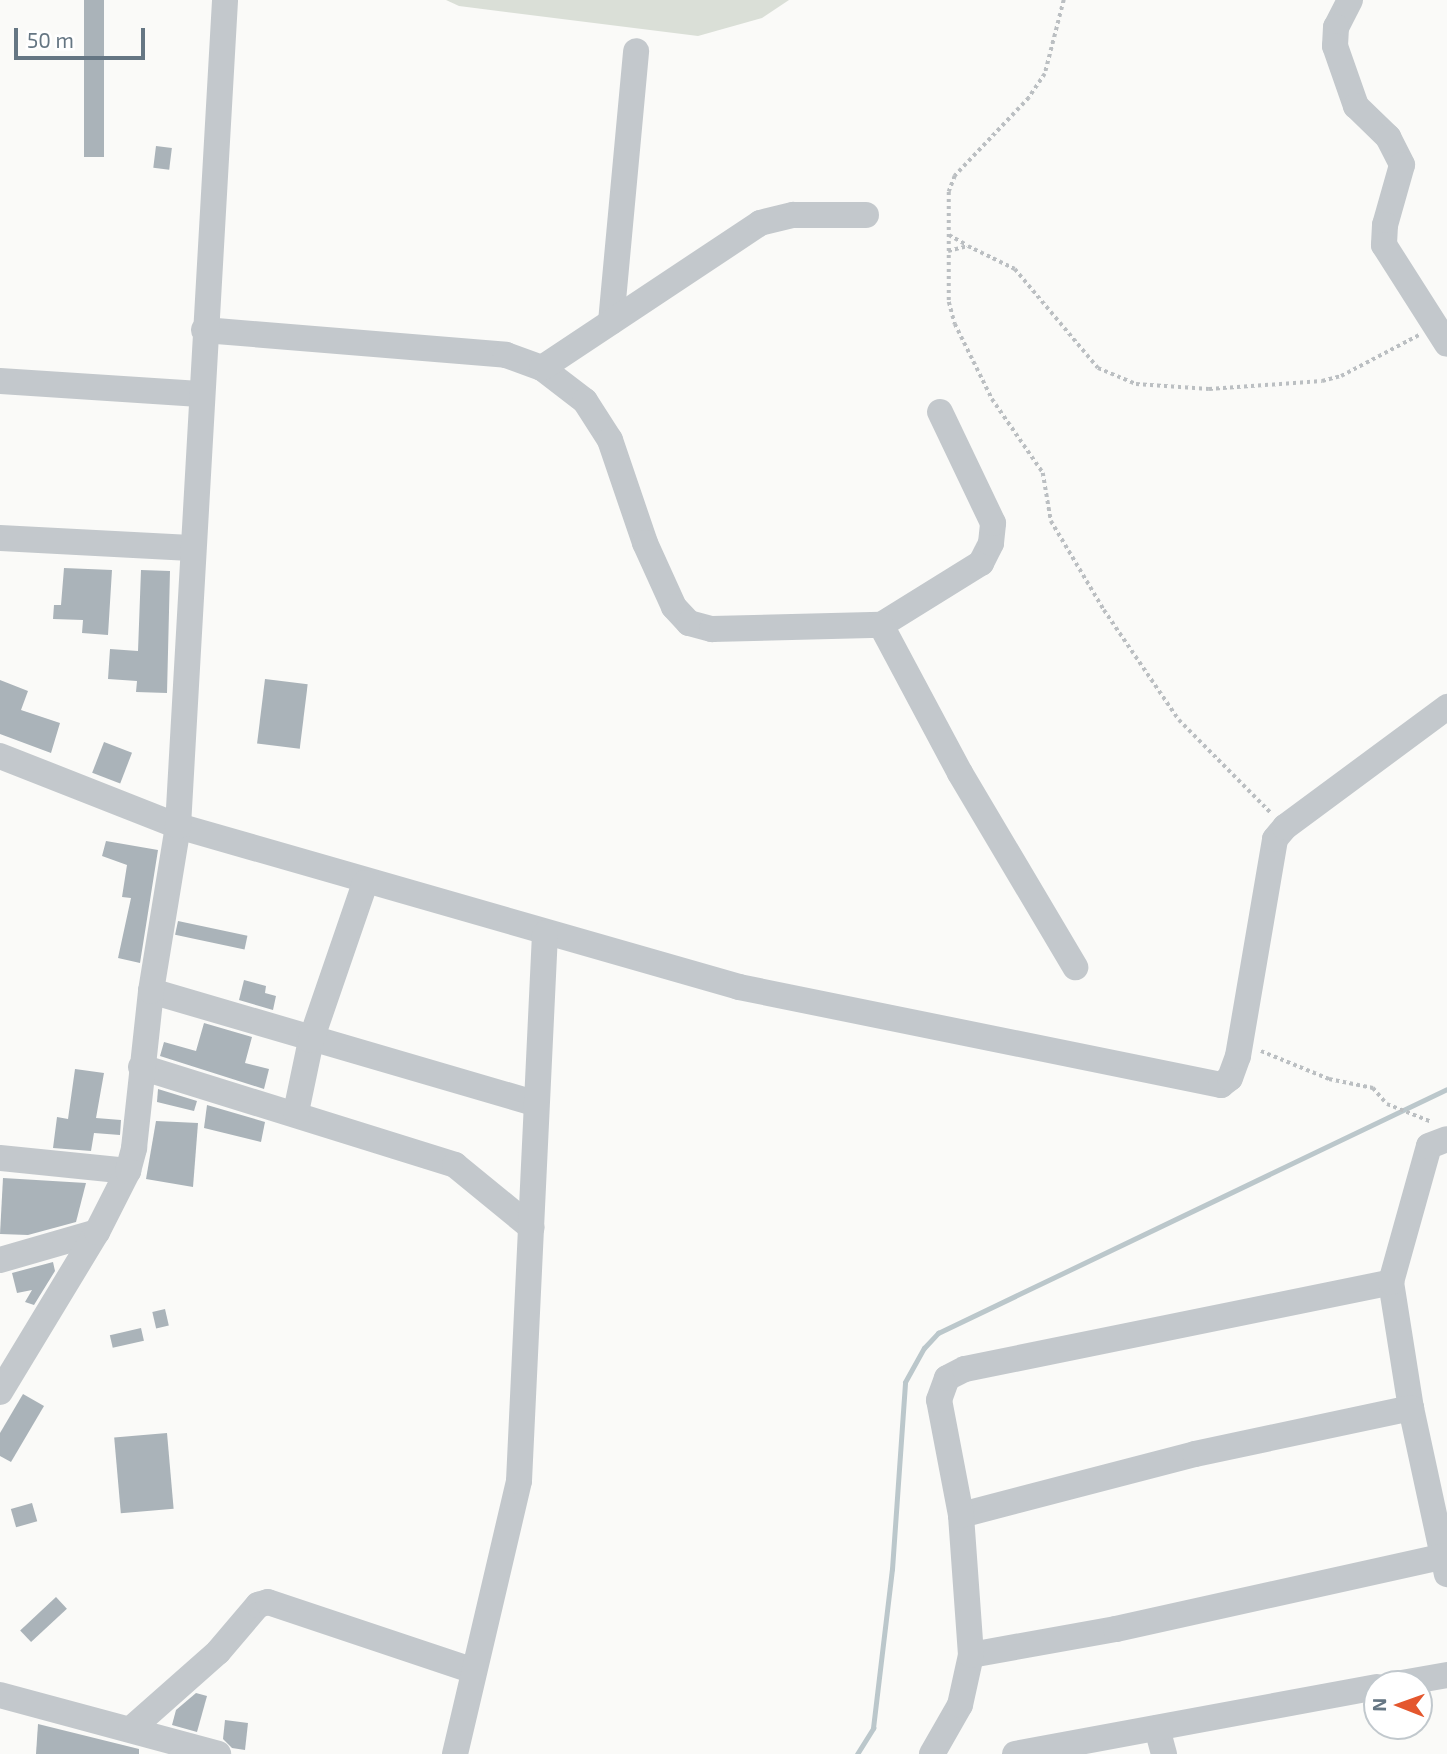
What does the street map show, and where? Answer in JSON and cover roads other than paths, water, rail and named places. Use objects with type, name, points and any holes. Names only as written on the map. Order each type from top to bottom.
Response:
[{"type":"street","points":[[0,1392],[96,1232],[128,1171],[151,991],[178,826],[191,548],[225,0]]},
{"type":"street","points":[[1350,0],[1335,27],[1335,46],[1356,106],[1388,137],[1402,165],[1385,225],[1384,245],[1441,335]]},
{"type":"street","points":[[611,322],[636,51]]},
{"type":"street","points":[[542,368],[760,223],[793,215],[866,215]]},
{"type":"street","points":[[204,330],[506,355],[542,368],[585,401],[610,440],[645,543],[674,607],[689,623],[712,629],[880,625],[981,564],[991,543],[993,523],[940,412]]},
{"type":"street","points":[[0,381],[200,394]]},
{"type":"street","points":[[0,538],[191,548]]},
{"type":"street","points":[[880,625],[960,773],[1075,967]]},
{"type":"street","points":[[0,756],[178,826],[365,883],[739,987],[1221,1085],[1230,1078],[1236,1060],[1269,854],[1285,827],[1447,707]]},
{"type":"street","points":[[296,1112],[311,1040],[365,883]]},
{"type":"street","points":[[455,1754],[519,1481],[532,1228],[534,1103],[545,934]]},
{"type":"street","points":[[151,991],[311,1040],[534,1103]]},
{"type":"street","points":[[141,1067],[296,1112],[455,1165],[532,1228]]},
{"type":"street","points":[[971,1655],[1445,1565],[1411,1408],[1391,1282],[1425,1157],[1429,1146],[1441,1130]]},
{"type":"street","points":[[0,1158],[128,1171]]},
{"type":"street","points":[[0,1260],[96,1232]]},
{"type":"street","points":[[932,1754],[960,1705],[971,1655],[961,1515],[939,1400],[947,1378],[965,1369],[1391,1282]]},
{"type":"street","points":[[961,1515],[1195,1454],[1411,1408]]},
{"type":"street","points":[[131,1729],[218,1652],[258,1605],[268,1602],[474,1671]]},
{"type":"street","points":[[1015,1754],[1363,1690]]},
{"type":"street","points":[[0,1695],[218,1754]]},
{"type":"street","points":[[1157,1728],[1164,1754]]},
{"type":"waterway","points":[[857,1754],[873,1728],[892,1569],[905,1382],[924,1348],[938,1333],[1447,1089]]}]
